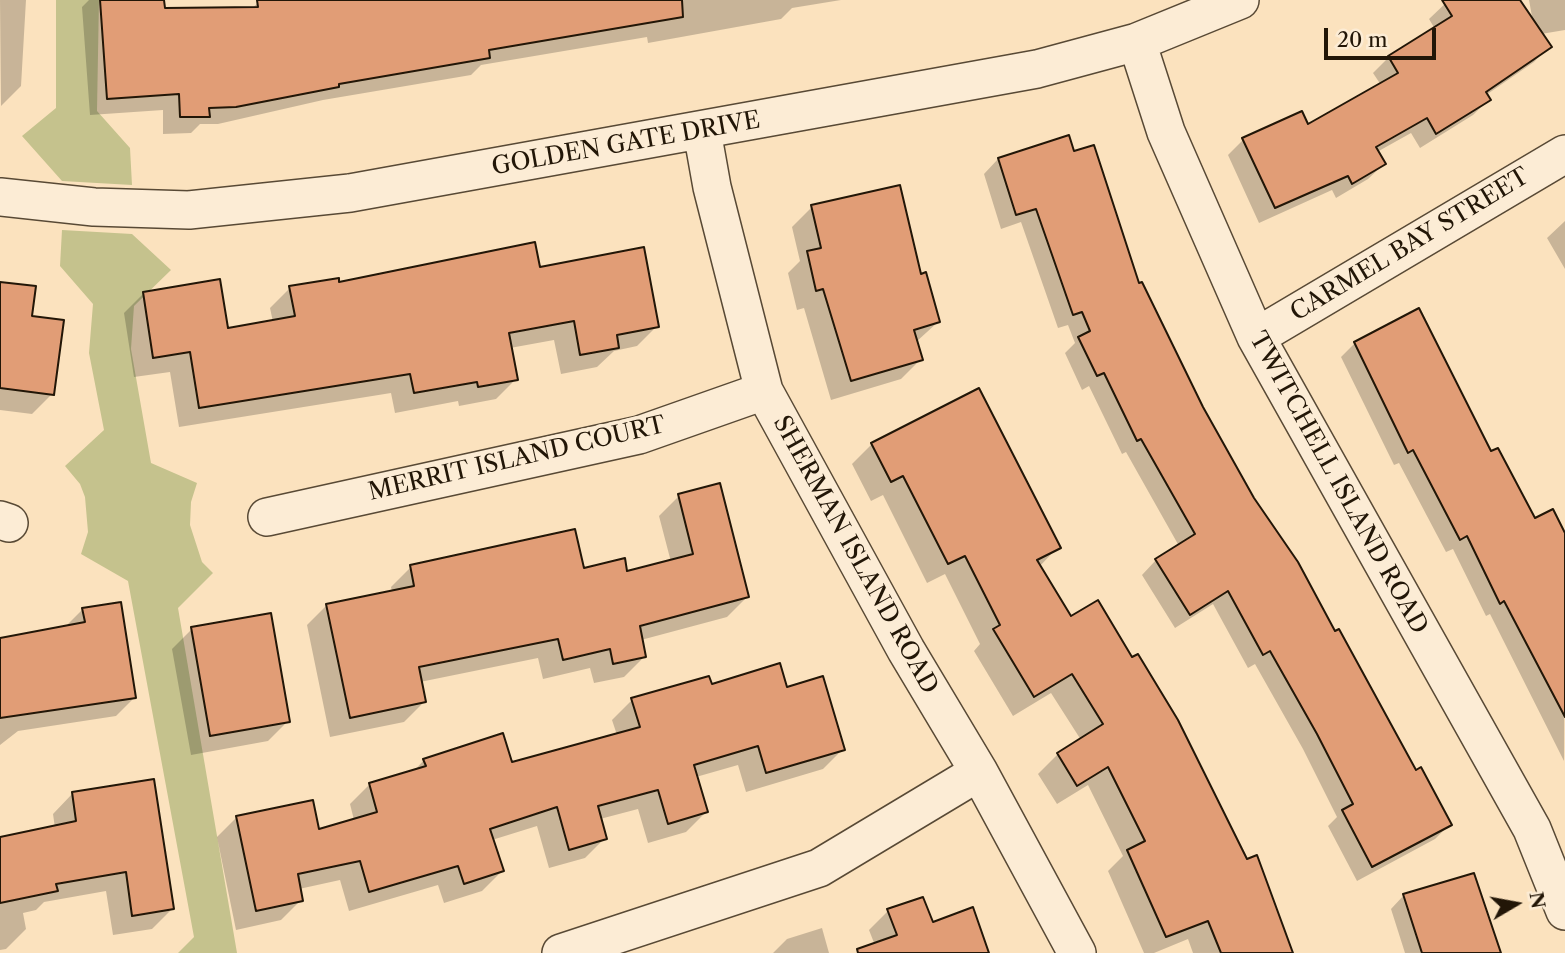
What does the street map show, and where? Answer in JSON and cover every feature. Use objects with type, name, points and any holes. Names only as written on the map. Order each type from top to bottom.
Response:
[{"type":"street","name":"GOLDEN GATE DRIVE","points":[[0,197],[94,208],[188,210],[269,204],[350,193],[1037,69],[1138,42],[1240,0]]},
{"type":"street","name":"TWITCHELL ISLAND ROAD","points":[[1138,42],[1166,132],[1256,337],[1532,830],[1565,911]]},
{"type":"street","name":"SHERMAN ISLAND ROAD","points":[[702,131],[712,187],[764,391],[906,650],[979,772],[1077,953]]},
{"type":"street","name":"CARMEL BAY STREET","points":[[1256,337],[1565,154]]},
{"type":"street","name":"MERRIT ISLAND COURT","points":[[267,517],[639,435],[764,391]]},
{"type":"street","points":[[561,953],[819,868],[979,772]]},
{"type":"shaded area","points":[[56,0],[99,0],[97,111],[130,148],[132,185],[62,181],[22,136],[56,108]]},
{"type":"shaded area","points":[[62,230],[132,234],[171,270],[134,306],[131,349],[151,463],[197,483],[191,502],[190,525],[202,562],[213,573],[178,608],[237,953],[178,953],[194,937],[128,581],[81,554],[88,532],[85,497],[80,484],[65,466],[104,430],[89,353],[93,304],[60,266]]},
{"type":"building","points":[[100,0],[164,0],[165,8],[258,7],[257,0],[682,0],[683,17],[489,50],[490,58],[339,84],[339,87],[236,107],[209,108],[210,117],[180,117],[179,94],[107,99]]},
{"type":"building","points":[[1442,0],[1520,0],[1552,47],[1486,92],[1491,100],[1436,134],[1427,118],[1376,147],[1386,164],[1352,184],[1348,176],[1275,208],[1242,138],[1302,111],[1308,124],[1398,73],[1388,56],[1452,16]]},
{"type":"building","points":[[1069,135],[1074,151],[1094,145],[1139,283],[1142,282],[1203,407],[1254,498],[1298,562],[1335,631],[1339,629],[1416,770],[1421,767],[1452,825],[1372,867],[1342,810],[1353,804],[1317,734],[1270,651],[1263,655],[1228,591],[1190,615],[1155,559],[1195,534],[1141,439],[1137,441],[1104,373],[1097,376],[1078,337],[1090,331],[1082,312],[1073,315],[1036,209],[1016,215],[998,158]]},
{"type":"building","points":[[900,185],[921,274],[926,272],[940,322],[914,330],[923,360],[851,381],[823,289],[816,291],[807,251],[821,248],[811,205]]},
{"type":"building","points":[[535,242],[540,267],[644,247],[659,327],[617,335],[619,348],[580,355],[574,321],[509,333],[518,380],[478,387],[477,382],[414,393],[410,374],[199,408],[190,352],[153,358],[143,292],[220,279],[228,328],[295,316],[289,286],[339,278],[339,282]]},
{"type":"building","points":[[0,282],[36,286],[32,316],[64,320],[54,395],[0,388]]},
{"type":"building","points":[[1419,308],[1491,451],[1498,448],[1535,518],[1553,509],[1565,533],[1565,717],[1504,601],[1500,604],[1467,536],[1460,540],[1413,450],[1408,453],[1354,342]]},
{"type":"building","points":[[979,388],[1061,548],[1037,560],[1071,616],[1098,600],[1132,657],[1138,654],[1178,720],[1247,859],[1257,855],[1293,953],[1221,953],[1208,921],[1166,937],[1127,850],[1145,841],[1108,767],[1077,786],[1057,753],[1103,724],[1072,674],[1034,697],[993,629],[1000,625],[965,556],[948,564],[903,476],[891,482],[871,443]]},
{"type":"building","points":[[720,483],[749,597],[640,626],[646,657],[613,664],[610,649],[563,660],[558,639],[419,667],[426,702],[350,718],[326,604],[414,586],[410,565],[575,529],[584,568],[625,558],[627,571],[693,554],[678,494]]},
{"type":"building","points":[[121,602],[136,698],[0,718],[0,638],[85,622],[82,608]]},
{"type":"building","points":[[271,613],[290,722],[210,736],[191,627]]},
{"type":"building","points":[[780,663],[787,687],[823,676],[845,750],[766,773],[758,746],[694,765],[708,812],[668,824],[658,790],[598,806],[607,839],[569,850],[557,807],[490,829],[504,871],[464,884],[458,866],[369,892],[360,861],[298,874],[303,901],[256,911],[236,816],[313,800],[319,829],[377,812],[369,783],[426,766],[423,759],[503,733],[512,762],[640,727],[631,698],[709,676],[712,684]]},
{"type":"building","points":[[154,779],[174,909],[132,916],[126,872],[56,884],[58,891],[0,903],[0,837],[76,821],[72,792]]},
{"type":"building","points":[[1474,873],[1501,953],[1422,953],[1403,894]]},
{"type":"building","points":[[923,897],[933,922],[973,907],[989,953],[858,953],[857,949],[897,935],[887,909]]}]
